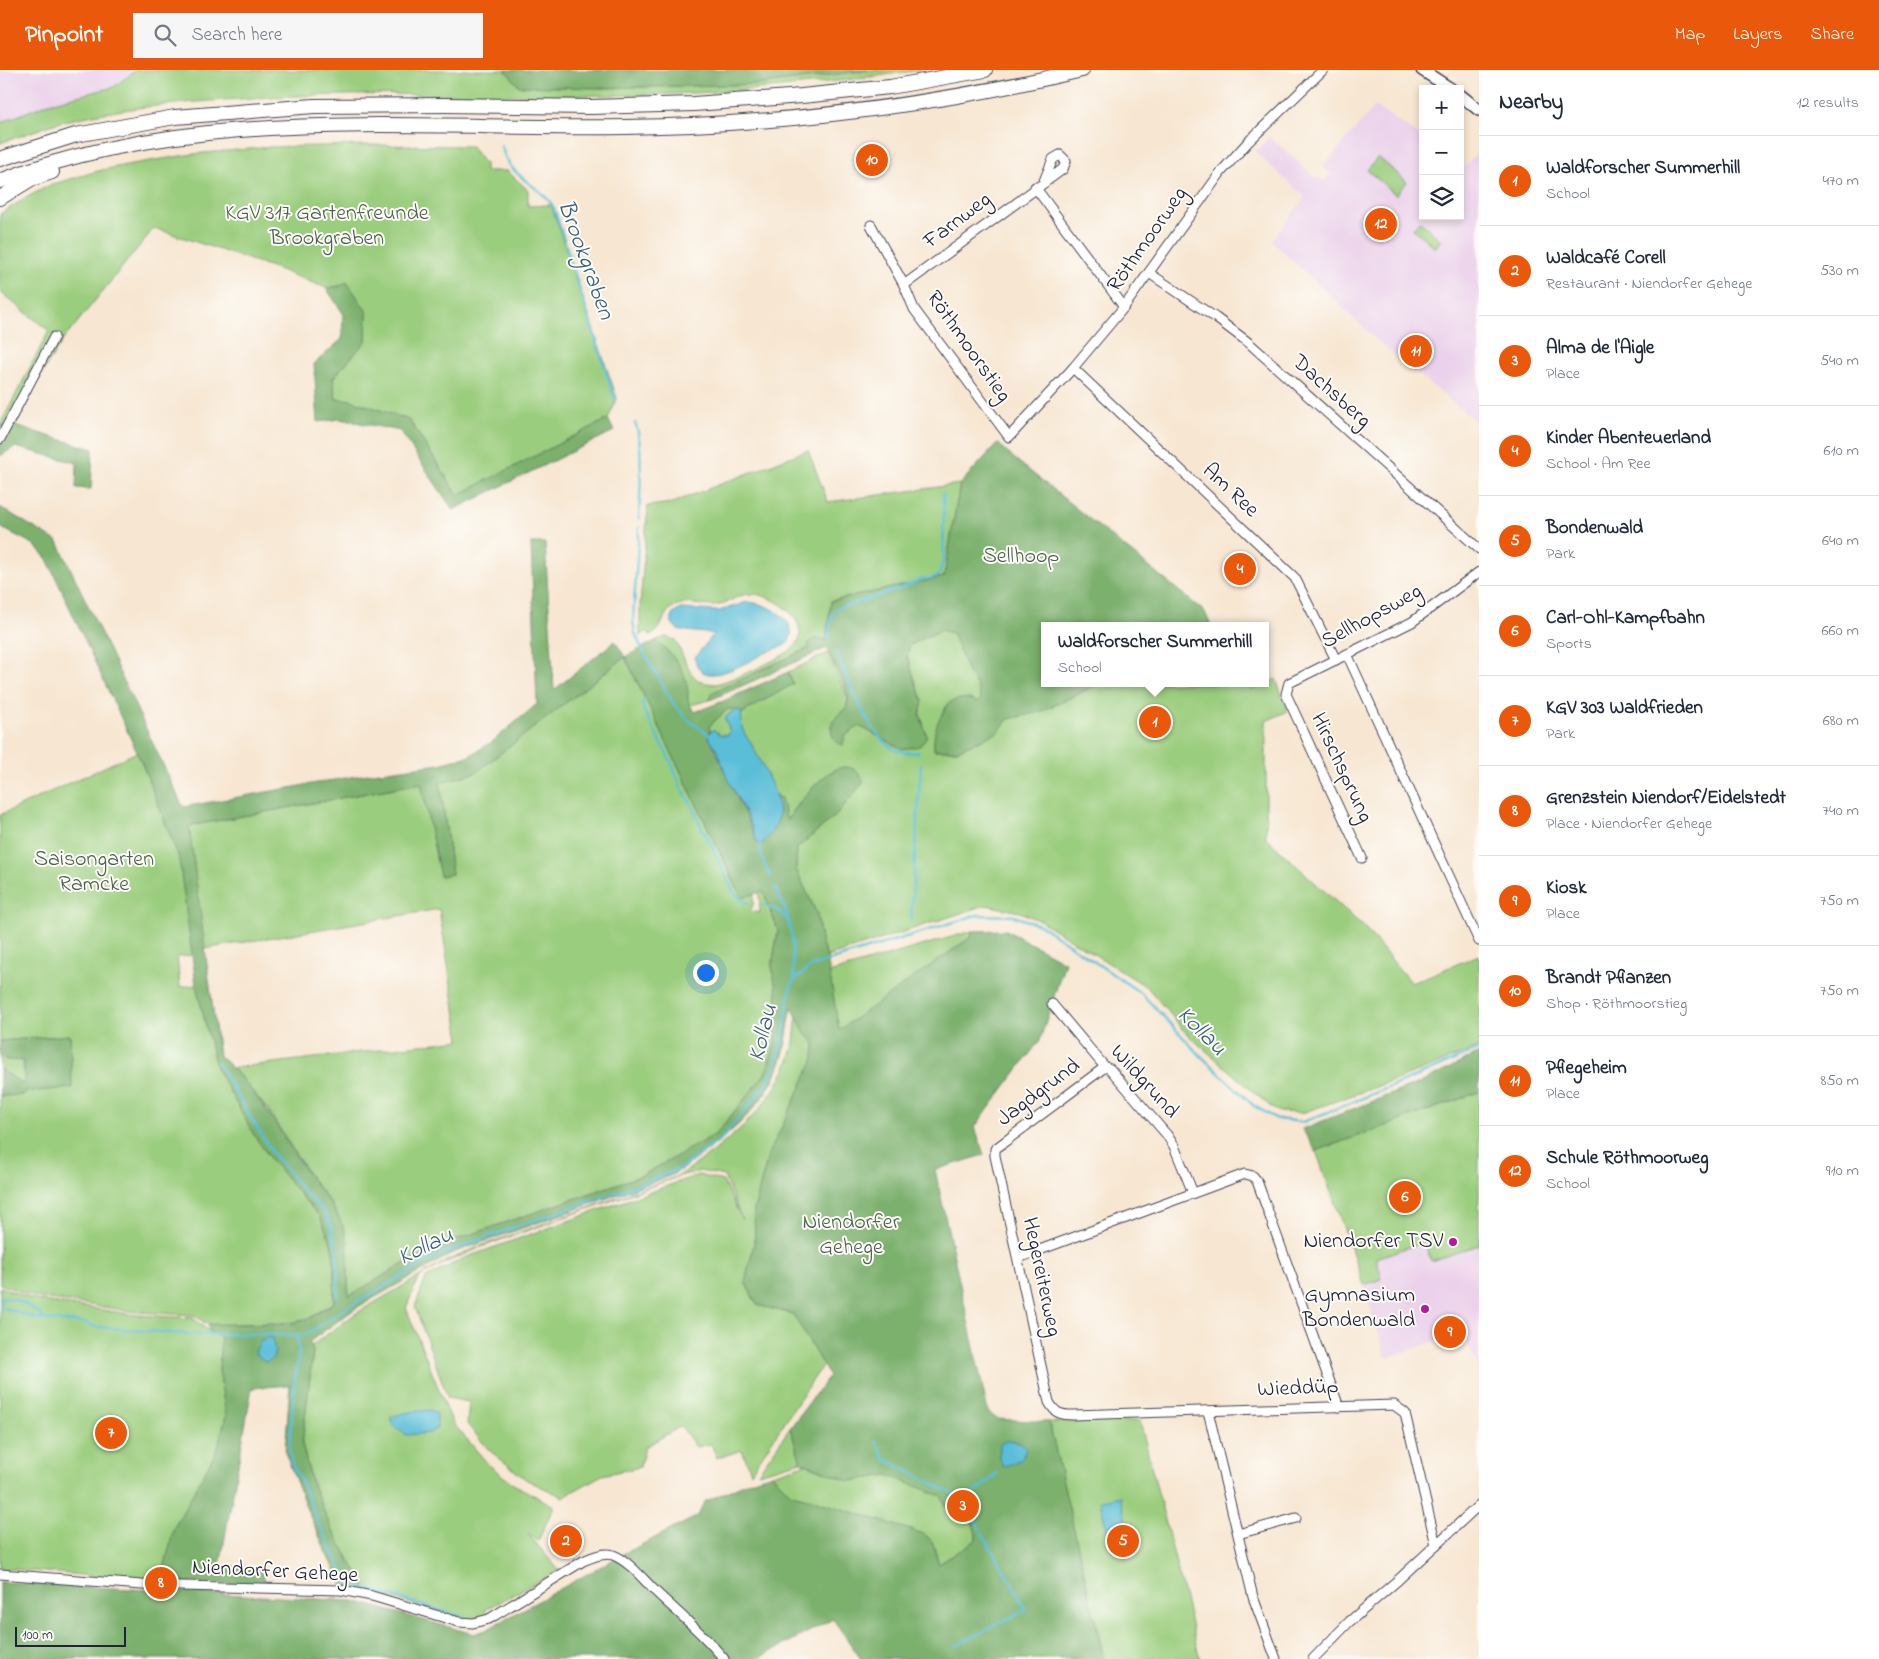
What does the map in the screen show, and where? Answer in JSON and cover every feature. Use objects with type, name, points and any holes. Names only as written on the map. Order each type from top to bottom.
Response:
[{"type":"highway","points":[[0,159],[76,136],[127,124],[175,117],[314,106],[591,107],[704,104],[880,88],[986,70]]},
{"type":"highway","points":[[0,180],[56,161],[111,149],[202,134],[317,126],[625,127],[808,117],[903,106],[972,94],[1082,70]]},
{"type":"highway","points":[[0,163],[29,151],[76,136]]},
{"type":"highway","points":[[0,198],[31,179],[77,164],[111,149]]},
{"type":"main road","points":[[1422,70],[1445,85]]},
{"type":"main road","points":[[1464,99],[1479,110]]},
{"type":"street","name":"Röthmoorweg","points":[[1009,436],[1073,368],[1124,307],[1221,172],[1248,142],[1323,70]]},
{"type":"street","name":"Farnweg","points":[[904,285],[1044,181]]},
{"type":"street","points":[[1035,187],[1124,307]]},
{"type":"street","name":"Röthmoorstieg","points":[[871,225],[904,285],[914,309],[1009,436]]},
{"type":"street","name":"Dachsberg","points":[[1149,273],[1216,318],[1249,343],[1479,550]]},
{"type":"street","points":[[0,439],[54,337]]},
{"type":"street","name":"Am Ree","points":[[1073,368],[1295,578],[1336,660]]},
{"type":"street","name":"Sellhopsweg","points":[[1286,694],[1289,683],[1412,622],[1479,572]]},
{"type":"street","points":[[1347,654],[1479,941]]},
{"type":"street","name":"Hirschsprung","points":[[1286,694],[1362,858]]},
{"type":"street","name":"Wildgrund","points":[[1052,1004],[1105,1067],[1110,1070],[1167,1135],[1174,1146],[1193,1193]]},
{"type":"street","name":"Jagdgrund","points":[[995,1149],[1105,1067]]},
{"type":"street","name":"Hegereiterweg","points":[[995,1149],[1049,1402],[1054,1411]]},
{"type":"street","points":[[1018,1258],[1245,1174],[1253,1176],[1257,1181],[1339,1407]]},
{"type":"street","name":"Wieddüp","points":[[1054,1411],[1061,1415],[1067,1415],[1394,1405],[1405,1413],[1436,1545]]},
{"type":"street","points":[[1208,1411],[1253,1597],[1276,1659]]},
{"type":"street","points":[[1313,1659],[1349,1622],[1479,1505]]},
{"type":"street","points":[[1238,1534],[1296,1518]]},
{"type":"street","name":"Niendorfer Gehege","points":[[0,1574],[142,1585],[342,1590],[372,1596],[459,1622],[473,1623],[489,1619],[583,1561],[596,1555],[611,1554],[635,1572],[712,1644],[724,1659]]},
{"type":"shaded area","points":[[0,70],[136,70],[114,87],[49,103],[0,123]]},
{"type":"shaded area","points":[[1375,106],[1419,135],[1419,220],[1464,220],[1464,166],[1479,151],[1479,424],[1380,343],[1272,241],[1305,197],[1255,152],[1270,137],[1315,177],[1325,181],[1331,174],[1323,167]]},
{"type":"shaded area","name":"Gymnasium Bondenwald","points":[[1424,1242],[1431,1261],[1479,1245],[1479,1365],[1460,1333],[1386,1358],[1364,1286],[1382,1279],[1376,1259]]},
{"type":"green space","points":[[136,70],[505,70],[519,86],[602,88],[764,84],[868,70],[921,70],[812,84],[702,93],[324,95],[202,102],[140,108],[78,118],[57,123],[0,143],[0,123],[49,103],[114,87]]},
{"type":"green space","points":[[505,70],[868,70],[764,84],[602,88],[519,86]]},
{"type":"green space","name":"KGV 317 Gartenfreunde Brookgraben","points":[[471,146],[485,164],[485,171],[507,171],[528,190],[528,206],[551,205],[617,398],[608,419],[458,495],[409,420],[351,400],[336,399],[333,378],[366,341],[367,312],[340,286],[326,288],[275,268],[154,228],[63,340],[37,381],[15,426],[0,425],[49,331],[0,292],[0,214],[50,185],[126,165],[193,154],[270,147]]},
{"type":"green space","points":[[1378,157],[1407,182],[1396,195],[1367,170]]},
{"type":"green space","points":[[1419,221],[1441,240],[1435,248],[1413,229]]},
{"type":"green space","points":[[347,282],[367,312],[366,341],[333,378],[336,399],[351,400],[409,420],[458,495],[608,419],[614,431],[453,510],[400,431],[340,419],[318,422],[314,364],[342,339],[343,313],[326,288],[340,286]]},
{"type":"green space","points":[[0,425],[15,426],[93,449],[91,489],[76,488],[77,463],[15,447],[0,456]]},
{"type":"green space","name":"Sellhoop","points":[[998,443],[1005,451],[1205,612],[1209,622],[1041,622],[1041,687],[1093,687],[1040,712],[1008,719],[998,732],[957,750],[934,750],[935,732],[938,722],[947,704],[962,698],[977,702],[981,699],[952,633],[941,630],[910,645],[907,655],[923,701],[920,715],[927,736],[920,746],[902,749],[859,726],[845,736],[843,745],[835,742],[831,726],[833,720],[845,709],[848,698],[827,648],[710,700],[711,693],[809,648],[808,643],[814,639],[824,639],[826,642],[831,601],[944,577],[960,484]]},
{"type":"green space","points":[[808,450],[828,502],[960,484],[944,577],[831,601],[826,644],[809,648],[712,693],[710,700],[690,705],[656,642],[657,640],[666,637],[675,640],[692,674],[700,681],[715,684],[784,655],[797,644],[800,635],[799,626],[787,609],[778,603],[759,595],[745,594],[714,606],[677,605],[666,613],[655,633],[650,635],[647,631],[640,636],[640,606],[648,506],[672,503]]},
{"type":"green space","name":"Niendorfer Gehege","points":[[0,507],[58,542],[183,807],[373,773],[440,764],[469,756],[492,742],[537,704],[531,543],[545,543],[554,690],[615,641],[625,657],[657,640],[656,642],[672,655],[680,667],[686,680],[688,702],[695,712],[788,672],[793,684],[742,713],[738,710],[728,709],[709,726],[708,737],[717,752],[757,842],[778,818],[776,795],[781,798],[787,820],[812,788],[834,770],[845,767],[855,771],[864,782],[835,816],[797,848],[796,869],[817,914],[821,941],[827,957],[839,1030],[971,937],[972,931],[1006,930],[1065,962],[1040,1040],[975,1127],[984,1155],[935,1170],[988,1412],[997,1419],[1049,1422],[1104,1659],[861,1659],[833,1619],[757,1659],[0,1659],[0,1582],[354,1601],[474,1634],[486,1630],[625,1553],[698,1516],[704,1502],[750,1481],[772,1474],[790,1493],[924,1534],[932,1541],[939,1564],[976,1540],[976,1535],[972,1522],[966,1515],[958,1508],[952,1517],[941,1496],[888,1475],[849,1481],[801,1462],[790,1428],[829,1376],[793,1314],[757,1305],[745,1282],[755,1239],[754,1210],[768,1156],[814,1059],[815,1043],[805,1033],[792,1007],[782,1060],[765,1093],[736,1127],[678,1172],[455,1252],[356,1308],[309,1342],[313,1351],[302,1444],[311,1480],[327,1519],[367,1591],[343,1587],[308,1512],[285,1452],[290,1385],[252,1388],[220,1565],[264,1569],[263,1585],[161,1582],[174,1528],[217,1450],[226,1416],[219,1370],[221,1338],[209,1331],[208,1324],[290,1324],[312,1317],[334,1302],[334,1257],[330,1239],[320,1217],[271,1160],[254,1135],[216,1067],[196,985],[179,858],[142,763],[47,559],[33,544],[0,527]],"holes":[[[625,657],[742,898],[763,891],[778,930],[772,966],[777,993],[776,1041],[765,1074],[716,1134],[643,1175],[429,1249],[349,1296],[347,1240],[338,1216],[257,1097],[219,1056],[189,826],[421,783],[440,876],[452,874],[440,782],[475,773]]]},
{"type":"green space","points":[[941,630],[952,633],[981,699],[977,702],[947,704],[934,736],[934,750],[957,750],[998,732],[1008,719],[1040,712],[1093,687],[1249,687],[1251,690],[1258,687],[1269,687],[1269,682],[1276,679],[1288,711],[1266,721],[1266,838],[1365,928],[1411,983],[1479,955],[1479,1047],[1418,1072],[1302,1113],[1280,1112],[1272,1108],[1188,1035],[1147,987],[1041,921],[1020,912],[986,905],[827,957],[821,941],[817,914],[796,869],[797,848],[835,816],[864,782],[855,771],[845,767],[834,770],[812,789],[786,821],[781,798],[776,795],[750,741],[743,732],[742,713],[793,684],[788,672],[828,653],[848,699],[846,708],[833,720],[845,736],[859,726],[902,749],[924,725],[920,715],[923,701],[907,655],[910,645]]},
{"type":"green space","points":[[625,657],[742,898],[754,894],[753,905],[750,911],[760,913],[759,892],[763,891],[778,931],[772,966],[777,993],[776,1041],[765,1074],[716,1134],[643,1175],[429,1249],[349,1296],[345,1232],[332,1205],[309,1175],[268,1110],[233,1068],[460,1040],[439,909],[204,949],[189,826],[421,783],[440,876],[452,874],[440,782],[475,773]]},
{"type":"green space","points":[[728,709],[738,710],[730,713],[725,719],[730,731],[728,735],[721,735],[714,730],[710,731],[709,726]]},
{"type":"green space","name":"Saisongarten Ramcke","points":[[137,752],[179,858],[193,955],[177,957],[180,987],[196,985],[216,1067],[254,1135],[300,1195],[320,1217],[330,1239],[334,1257],[334,1302],[312,1317],[298,1322],[208,1325],[194,1315],[137,1312],[36,1297],[0,1284],[0,1096],[23,1095],[26,1092],[72,1087],[70,1035],[0,1041],[0,815]]},
{"type":"green space","points":[[972,931],[971,937],[839,1031],[829,973]]},
{"type":"green space","points":[[797,1017],[805,1033],[815,1043],[814,1059],[768,1156],[754,1210],[755,1239],[745,1282],[757,1305],[793,1314],[823,1365],[751,1472],[742,1450],[717,1458],[711,1444],[696,1447],[681,1426],[645,1447],[640,1467],[602,1475],[563,1497],[527,1480],[489,1450],[467,1424],[469,1402],[448,1398],[415,1307],[426,1278],[464,1258],[698,1175],[723,1181],[742,1220],[724,1176],[700,1171],[679,1176],[731,1137],[762,1105],[786,1068],[793,1048]]},
{"type":"green space","points":[[70,1035],[72,1088],[26,1092],[23,1095],[0,1096],[0,1069],[21,1083],[24,1083],[25,1080],[24,1062],[22,1060],[8,1060],[0,1055],[0,1041]]},
{"type":"green space","points":[[1479,1053],[1479,1092],[1316,1151],[1302,1129],[1427,1080]]},
{"type":"green space","points":[[0,1055],[6,1060],[23,1061],[24,1083],[21,1083],[0,1069]]},
{"type":"green space","points":[[1479,1092],[1479,1245],[1431,1261],[1424,1242],[1376,1258],[1382,1279],[1364,1285],[1316,1151]]},
{"type":"green space","points":[[679,1176],[481,1247],[447,1262],[421,1276],[417,1281],[406,1308],[452,1422],[489,1465],[513,1484],[554,1506],[538,1541],[527,1533],[559,1570],[485,1610],[488,1615],[473,1619],[463,1619],[367,1591],[327,1519],[311,1480],[302,1444],[313,1351],[311,1346],[355,1314],[446,1261],[481,1246]]},
{"type":"green space","points":[[0,1287],[36,1300],[136,1315],[193,1318],[221,1338],[219,1370],[226,1416],[217,1450],[174,1528],[161,1582],[0,1568]]},
{"type":"green space","points":[[1140,1421],[1200,1659],[1104,1659],[1049,1422]]},
{"type":"green space","points":[[790,1428],[801,1461],[758,1473]]},
{"type":"green space","points":[[805,1464],[849,1481],[888,1475],[941,1496],[952,1517],[958,1508],[969,1518],[974,1526],[976,1540],[939,1564],[932,1541],[924,1534],[790,1493],[772,1474]]},
{"type":"water","points":[[747,602],[772,609],[786,620],[790,627],[791,635],[788,643],[728,671],[716,674],[706,673],[698,668],[695,657],[714,634],[678,630],[672,623],[672,615],[680,609],[719,611]]},
{"type":"water","points":[[738,710],[742,713],[743,732],[750,741],[769,780],[779,811],[775,826],[760,846],[726,775],[718,751],[708,737],[710,731],[714,730],[721,735],[728,735],[730,731],[725,719],[730,713]]},
{"type":"water","points":[[268,1337],[272,1338],[275,1351],[273,1358],[266,1362],[255,1353],[259,1343]]},
{"type":"water","points":[[430,1410],[437,1414],[437,1428],[430,1433],[406,1435],[396,1428],[391,1421],[391,1417],[396,1415]]},
{"type":"water","points":[[1009,1440],[1022,1443],[1026,1449],[1022,1459],[1003,1467],[999,1457],[1000,1444]]},
{"type":"water","points":[[1120,1496],[1132,1545],[1112,1550],[1100,1501]]},
{"type":"waterway","name":"Brookgraben","points":[[501,146],[506,160],[514,170],[550,201],[554,208],[615,400]]},
{"type":"waterway","name":"Brookgraben","points":[[635,423],[640,443],[641,484],[639,519]]},
{"type":"waterway","points":[[828,638],[831,619],[836,609],[904,587],[922,579],[939,575],[944,559],[943,493]]},
{"type":"waterway","name":"Brookgraben","points":[[639,528],[633,620],[635,633],[673,703],[687,719],[711,736]]},
{"type":"waterway","points":[[836,652],[860,706],[877,734],[886,744],[896,750],[919,752]]},
{"type":"waterway","points":[[645,699],[642,703],[644,711],[671,762],[682,789],[692,805],[733,891],[741,900],[749,904]]},
{"type":"waterway","points":[[911,920],[921,764]]},
{"type":"waterway","name":"Brookgraben","points":[[760,843],[760,852],[770,877]]},
{"type":"waterway","name":"Brookgraben","points":[[775,887],[786,911],[792,937],[794,980]]},
{"type":"waterway","points":[[764,905],[779,911],[788,920]]},
{"type":"waterway","name":"Kollau","points":[[0,1306],[37,1319],[85,1323],[96,1327],[185,1334],[268,1334],[286,1336],[307,1334],[343,1310],[436,1256],[679,1169],[720,1140],[767,1083],[775,1066],[784,1033],[790,989],[794,980],[812,966],[977,915],[1014,916],[1042,926],[1142,994],[1200,1055],[1254,1106],[1277,1119],[1303,1122],[1479,1049]]},
{"type":"waterway","points":[[217,1062],[275,1157],[304,1192],[321,1208],[328,1219],[336,1253],[337,1297]]},
{"type":"waterway","name":"Kollau","points":[[0,1298],[12,1299],[24,1304],[44,1319]]},
{"type":"waterway","points":[[297,1335],[299,1352],[289,1450],[292,1465],[317,1520]]},
{"type":"waterway","points":[[876,1442],[885,1459],[959,1497]]},
{"type":"waterway","points":[[980,1529],[966,1500],[998,1473]]},
{"type":"waterway","points":[[319,1524],[347,1581],[352,1585]]},
{"type":"waterway","points":[[982,1533],[1009,1579]]},
{"type":"waterway","points":[[1009,1618],[1026,1610],[1011,1581]]},
{"type":"waterway","points":[[358,1586],[467,1618]]},
{"type":"waterway","points":[[955,1646],[1007,1619]]},
{"type":"place","name":"Brandt Pflanzen","points":[[872,160]]},
{"type":"place","name":"Schule Röthmoorweg","points":[[1381,224]]},
{"type":"place","name":"Pflegeheim","points":[[1416,351]]},
{"type":"place","name":"Kinder Abenteuerland","points":[[1240,569]]},
{"type":"place","name":"Waldforscher Summerhill","points":[[1155,722]]},
{"type":"place","name":"Carl-Ohl-Kampfbahn","points":[[1405,1197]]},
{"type":"place","name":"Niendorfer TSV","points":[[1453,1242]]},
{"type":"place","name":"Gymnasium Bondenwald","points":[[1425,1309]]},
{"type":"place","name":"Kiosk","points":[[1450,1332]]},
{"type":"place","name":"KGV 303 Waldfrieden","points":[[111,1433]]},
{"type":"place","name":"Alma de l'Aigle","points":[[963,1506]]},
{"type":"place","name":"Waldcafé Corell","points":[[566,1541]]},
{"type":"place","name":"Bondenwald","points":[[1123,1541]]},
{"type":"place","name":"Grenzstein Niendorf/Eidelstedt","points":[[161,1583]]}]
